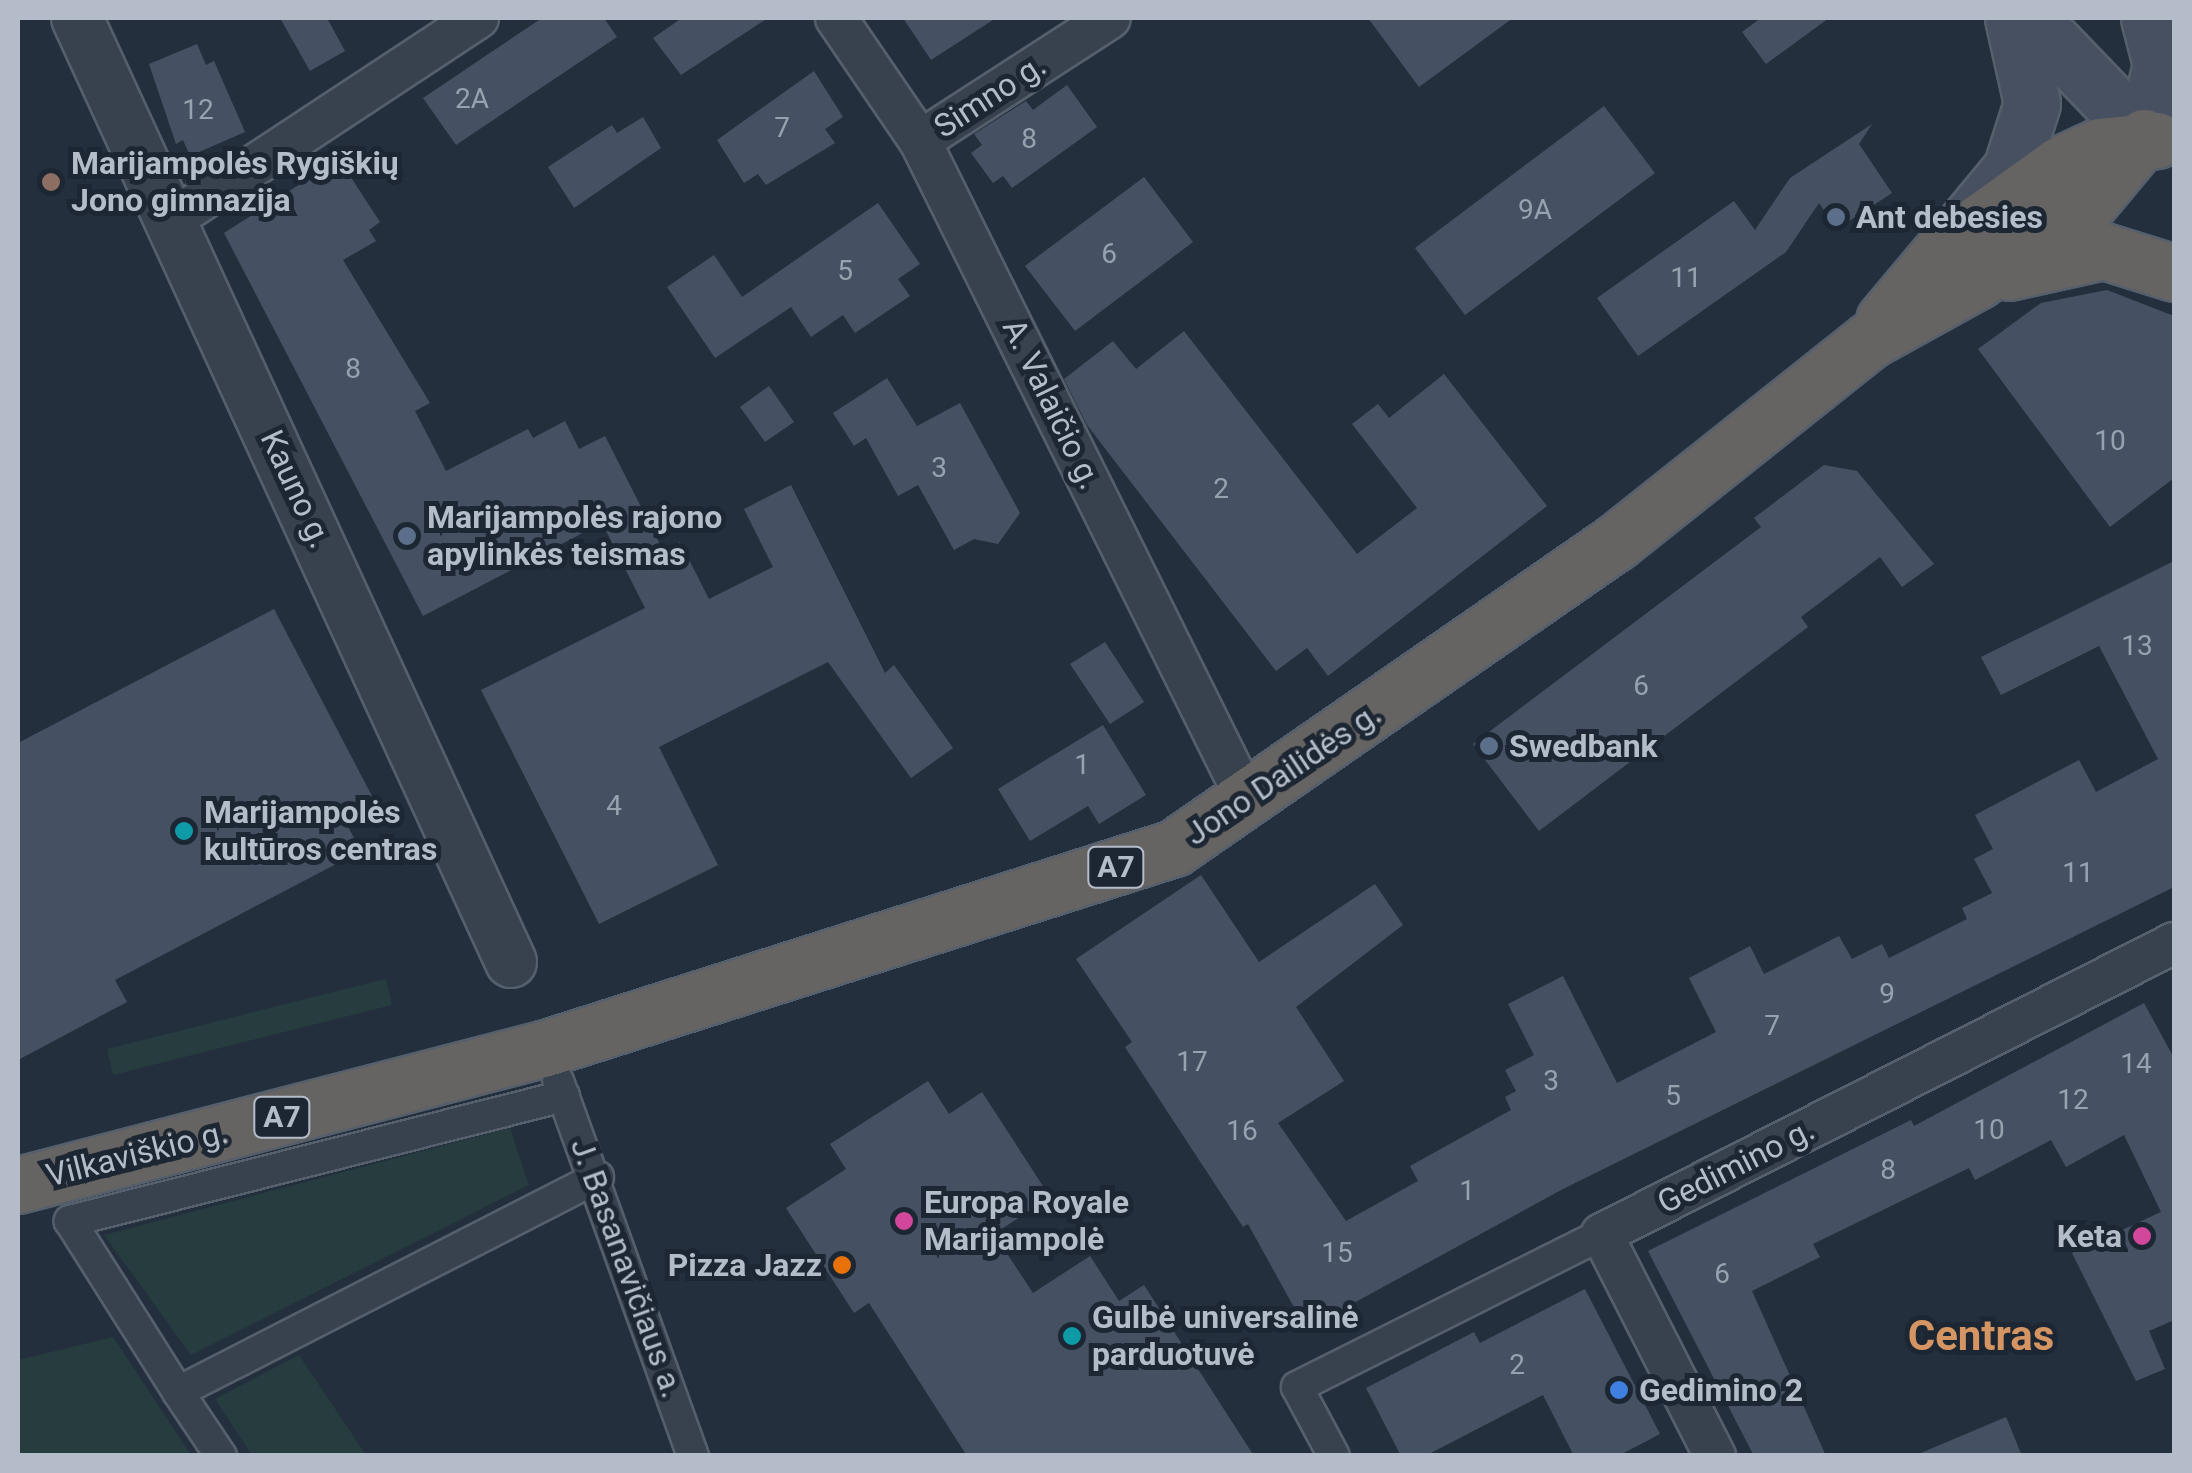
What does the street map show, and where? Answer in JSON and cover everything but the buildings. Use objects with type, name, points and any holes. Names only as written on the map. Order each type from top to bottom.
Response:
[{"type":"highway","points":[[1962,264],[2088,202],[2164,153]]},
{"type":"highway","points":[[1962,264],[2104,251],[2174,273]]},
{"type":"highway","name":"Jono Dailidės g.","points":[[556,1075],[1174,848],[1248,802],[1616,542],[1962,264]]},
{"type":"highway","name":"Vilkaviškio g.","points":[[18,1185],[556,1075]]},
{"type":"main road","points":[[1962,264],[2011,170],[2032,103],[2013,18]]},
{"type":"main road","points":[[2030,18],[2164,153]]},
{"type":"main road","points":[[2152,18],[2161,64],[2164,153]]},
{"type":"main road","points":[[2152,18],[2174,36]]},
{"type":"street","name":"Kauno g.","points":[[77,18],[511,962]]},
{"type":"street","points":[[170,221],[478,18]]},
{"type":"street","name":"A. Valaičio g.","points":[[836,18],[920,141],[1248,802]]},
{"type":"street","name":"Simno g.","points":[[920,141],[1110,18]]},
{"type":"street","name":"Gedimino g.","points":[[1334,1456],[1297,1387],[2174,943]]},
{"type":"street","points":[[222,1456],[70,1220],[556,1075]]},
{"type":"street","name":"J. Basanavičiaus a.","points":[[556,1075],[598,1177],[694,1456]]},
{"type":"street","points":[[178,1392],[598,1177]]},
{"type":"street","points":[[1602,1234],[1715,1456]]},
{"type":"green space","points":[[386,979],[392,1005],[113,1075],[107,1049]]},
{"type":"green space","points":[[510,1128],[529,1185],[191,1355],[104,1235]]},
{"type":"green space","points":[[113,1337],[191,1455],[18,1455],[18,1360]]},
{"type":"green space","points":[[299,1355],[366,1455],[252,1455],[215,1399]]},
{"type":"place","name":"Marijampolės Rygiškių Jono gimnazija","points":[[51,182]]},
{"type":"place","name":"Ant debesies","points":[[1836,217]]},
{"type":"place","name":"Marijampolės rajono apylinkės teismas","points":[[407,536]]},
{"type":"place","name":"Swedbank","points":[[1489,746]]},
{"type":"place","name":"Marijampolės kultūros centras","points":[[184,831]]},
{"type":"place","name":"Europa Royale Marijampolė","points":[[904,1221]]},
{"type":"place","name":"Keta","points":[[2142,1236]]},
{"type":"place","name":"Pizza Jazz","points":[[842,1265]]},
{"type":"place","name":"Gulbė universalinė parduotuvė","points":[[1072,1336]]},
{"type":"place","name":"Gedimino 2","points":[[1619,1390]]},
{"type":"district","name":"Centras","points":[[1981,1336]]}]
